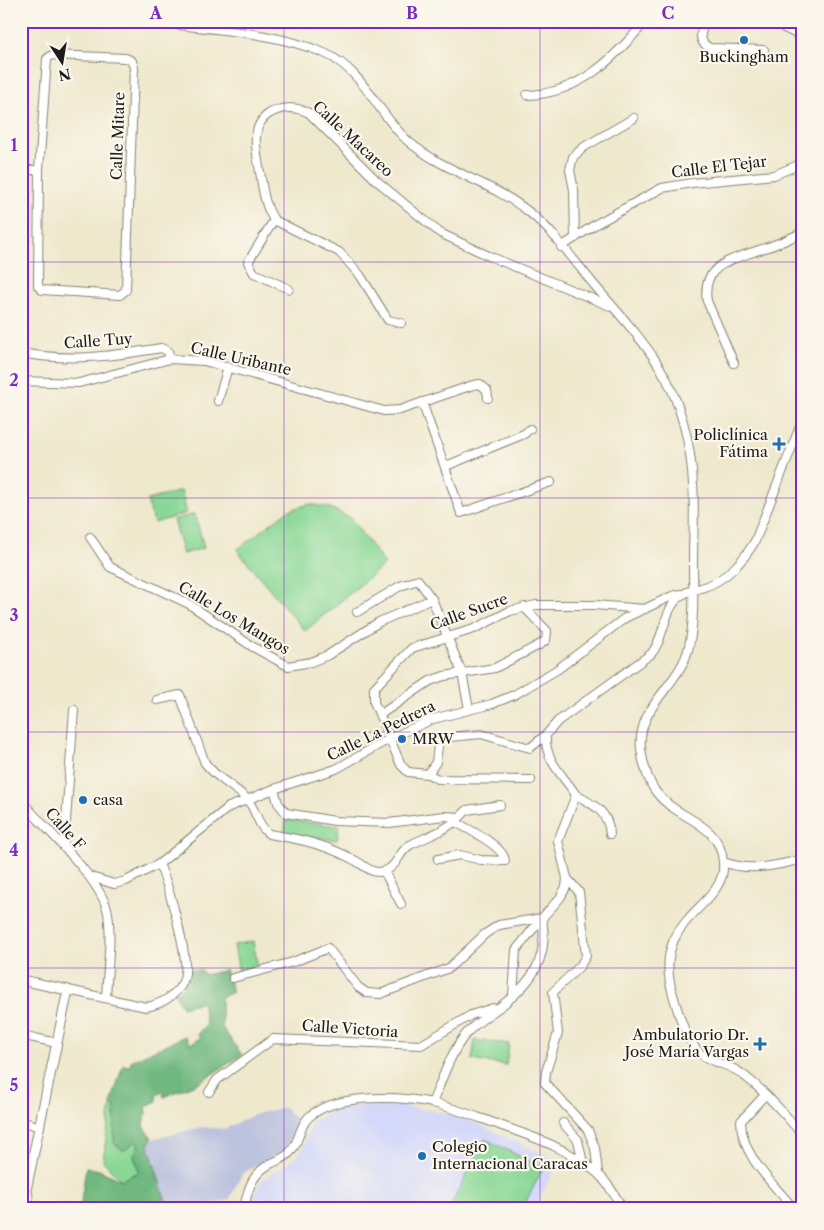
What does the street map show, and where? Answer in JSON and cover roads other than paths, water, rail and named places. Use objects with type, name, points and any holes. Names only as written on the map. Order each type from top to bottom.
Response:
[{"type":"street","points":[[149,21],[291,42],[328,54],[354,75],[397,131],[408,141],[467,178],[528,211],[612,307],[658,364],[679,410],[692,473],[695,589],[689,649],[677,674],[651,707],[642,732],[640,746],[647,772],[657,793],[711,833],[718,843],[724,862],[721,877],[714,891],[687,918],[678,931],[669,955],[670,980],[685,1027],[696,1049],[702,1055],[744,1076],[803,1134]]},
{"type":"street","points":[[527,95],[550,93],[570,86],[593,74],[621,51],[646,21]]},
{"type":"street","points":[[706,21],[700,32],[701,40],[710,48],[764,50]]},
{"type":"street","points":[[779,21],[784,28],[803,37]]},
{"type":"street","name":"Calle Mitare","points":[[52,55],[126,58],[132,61],[134,68],[124,293],[42,290],[38,286],[39,170],[47,60],[52,55]]},
{"type":"street","name":"Calle Macareo","points":[[274,220],[263,193],[256,144],[257,130],[264,116],[271,112],[280,109],[302,109],[316,119],[377,181],[440,233],[489,256],[612,307]]},
{"type":"street","points":[[575,238],[574,190],[570,170],[573,157],[584,147],[634,118]]},
{"type":"street","name":"Calle El Tejar","points":[[561,247],[662,188],[692,183],[774,175],[803,163]]},
{"type":"street","points":[[21,170],[39,170]]},
{"type":"street","points":[[289,289],[254,273],[248,262],[249,257],[274,220],[339,252],[360,275],[388,320],[401,323]]},
{"type":"street","points":[[734,363],[707,300],[706,290],[710,276],[720,265],[734,258],[803,232]]},
{"type":"street","name":"Calle Tuy","points":[[21,353],[59,358],[84,358],[111,357],[161,348],[168,350],[170,359]]},
{"type":"street","name":"Calle Uribante","points":[[21,381],[79,383],[170,359],[193,359],[384,411],[400,410],[480,384],[487,390],[488,398]]},
{"type":"street","points":[[218,401],[228,367]]},
{"type":"street","points":[[422,402],[462,513],[551,482]]},
{"type":"street","name":"Calle La Pedrera","points":[[91,878],[114,884],[126,881],[159,864],[229,807],[274,789],[336,769],[391,738],[433,719],[492,704],[535,685],[625,618],[672,596],[711,584],[726,574],[748,552],[755,541],[803,419]]},
{"type":"street","points":[[446,466],[524,434],[530,429]]},
{"type":"street","name":"Calle Los Mangos","points":[[90,537],[110,567],[189,604],[253,648],[288,666],[311,662],[328,655],[379,622],[432,599]]},
{"type":"street","points":[[21,550],[21,564]]},
{"type":"street","points":[[357,612],[400,586],[418,580],[432,599],[462,673],[469,709]]},
{"type":"street","points":[[532,780],[438,779],[428,774],[436,762],[437,740],[439,738],[481,734],[530,748],[561,719],[653,652],[671,607],[682,594]]},
{"type":"street","name":"Calle Sucre","points":[[428,774],[404,770],[381,714],[374,702],[374,688],[412,648],[474,628],[510,610],[536,605],[594,605],[646,609]]},
{"type":"street","points":[[381,714],[430,681],[462,673],[495,668],[529,652],[546,640],[547,631],[524,607]]},
{"type":"street","points":[[157,700],[180,695],[205,763],[210,771],[247,799],[268,833],[324,845],[354,860],[372,872],[391,868],[407,847],[457,819],[467,810],[500,805]]},
{"type":"street","points":[[64,848],[74,710]]},
{"type":"street","points":[[546,735],[547,756],[576,795],[602,811],[609,821],[610,834]]},
{"type":"street","points":[[274,789],[279,805],[286,812],[335,822],[377,824],[444,816],[457,819],[503,853],[505,861],[460,855],[438,858]]},
{"type":"street","points":[[576,795],[558,841],[567,878],[579,892],[586,954],[582,964],[553,992],[558,1033],[545,1082],[588,1130],[595,1148],[598,1173]]},
{"type":"street","name":"Calle F","points":[[21,797],[25,805],[91,878],[106,904],[108,914],[106,998]]},
{"type":"street","points":[[724,862],[737,867],[752,868],[774,866],[803,859]]},
{"type":"street","points":[[21,980],[121,1002],[152,1006],[169,997],[182,983],[186,973],[172,900],[159,864]]},
{"type":"street","points":[[384,871],[401,904]]},
{"type":"street","points":[[513,996],[516,950],[560,898],[567,878]]},
{"type":"street","points":[[233,978],[293,962],[328,948],[360,989],[372,994],[384,993],[449,968],[499,924],[542,918]]},
{"type":"street","points":[[432,1103],[462,1038],[482,1018],[513,996],[530,977],[540,961],[545,937],[542,918]]},
{"type":"street","points":[[22,1209],[68,990]]},
{"type":"street","name":"Calle Victoria","points":[[209,1092],[217,1080],[270,1039],[421,1046],[471,1015],[500,1007]]},
{"type":"street","points":[[21,1035],[57,1043]]},
{"type":"street","points":[[765,1095],[740,1121],[741,1136],[746,1150],[794,1209]]},
{"type":"street","points":[[244,1209],[249,1186],[255,1175],[293,1150],[300,1128],[313,1113],[326,1106],[355,1100],[396,1098],[432,1103],[542,1141],[583,1162],[598,1173],[611,1189],[623,1209]]},
{"type":"street","points":[[21,1121],[40,1127]]},
{"type":"street","points":[[564,1122],[577,1139],[583,1162]]},
{"type":"street","points":[[27,1192],[30,1209]]},
{"type":"place","name":"Buckingham","points":[[744,40]]},
{"type":"place","name":"Policlínica Fátima","points":[[779,444]]},
{"type":"place","name":"MRW","points":[[402,739]]},
{"type":"place","name":"casa","points":[[83,800]]},
{"type":"place","name":"Ambulatorio Dr. José María Vargas","points":[[760,1044]]},
{"type":"place","name":"Colegio Internacional Caracas","points":[[422,1156]]}]
